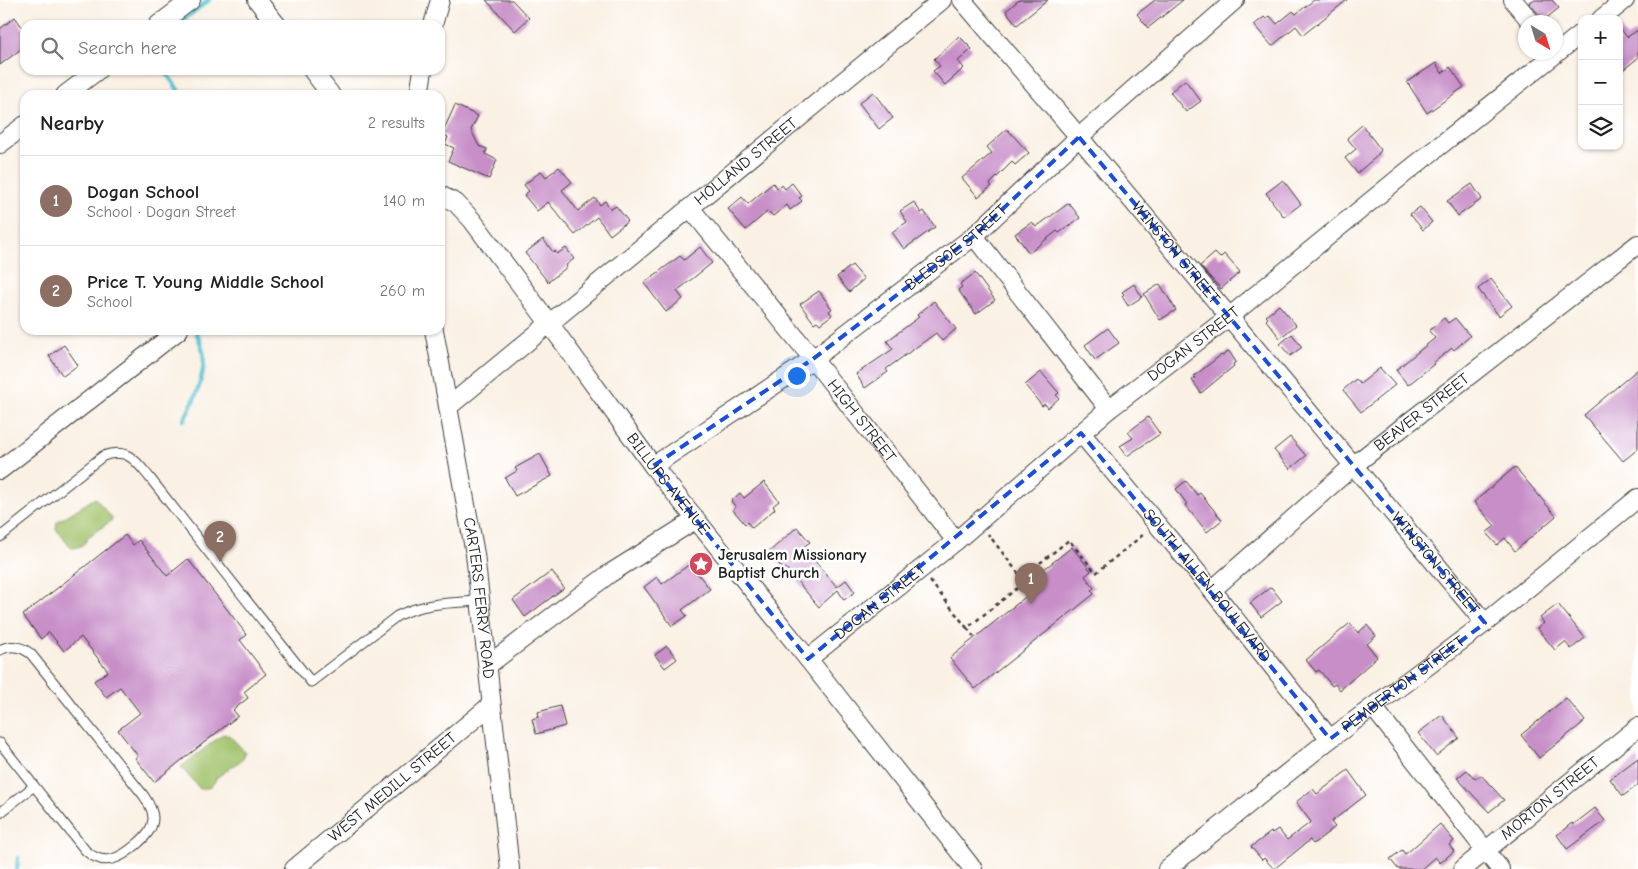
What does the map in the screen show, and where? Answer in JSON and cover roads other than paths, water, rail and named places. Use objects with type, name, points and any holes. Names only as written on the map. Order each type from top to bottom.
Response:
[{"type":"street","points":[[165,20],[191,0]]},
{"type":"street","points":[[257,0],[273,20]]},
{"type":"street","points":[[434,20],[440,0]]},
{"type":"street","name":"HOLLAND STREET","points":[[448,407],[942,0]]},
{"type":"street","name":"WINSTON STREET","points":[[962,0],[1354,465],[1485,624]]},
{"type":"street","name":"BLEDSOE STREET","points":[[653,466],[813,359],[974,236],[1079,137],[1235,0]]},
{"type":"street","points":[[1513,0],[1525,15]]},
{"type":"street","points":[[1606,15],[1625,0]]},
{"type":"street","name":"DOGAN STREET","points":[[1563,47],[1578,36]]},
{"type":"street","name":"DOGAN STREET","points":[[808,660],[956,541],[1109,409],[1229,317],[1546,60]]},
{"type":"street","points":[[72,90],[91,75]]},
{"type":"street","points":[[316,75],[327,90]]},
{"type":"street","points":[[420,90],[422,75]]},
{"type":"street","points":[[0,144],[20,129]]},
{"type":"street","name":"BILLUPS AVENUE","points":[[445,198],[456,203],[472,220],[550,323],[653,466],[973,869]]},
{"type":"street","name":"HIGH STREET","points":[[691,208],[956,541]]},
{"type":"street","points":[[974,236],[1109,409]]},
{"type":"street","name":"BEAVER STREET","points":[[1212,590],[1354,465],[1638,244]]},
{"type":"street","points":[[0,470],[173,335]]},
{"type":"street","name":"CARTERS FERRY ROAD","points":[[435,335],[475,554],[510,869]]},
{"type":"street","name":"SOUTH ALLEN BOULEVARD","points":[[1081,434],[1212,590],[1330,739]]},
{"type":"street","name":"PEMBERTON STREET","points":[[1167,869],[1330,739],[1485,624],[1638,498]]},
{"type":"street","points":[[488,665],[609,574],[696,520]]},
{"type":"street","name":"WEST MEDILL STREET","points":[[294,869],[491,705]]},
{"type":"street","points":[[1373,707],[1500,869]]},
{"type":"street","name":"MORTON STREET","points":[[1463,869],[1638,727]]},
{"type":"lane","points":[[0,537],[103,456],[116,452],[126,455],[136,461],[150,478],[311,682],[407,611],[429,604],[481,601]]},
{"type":"lane","points":[[0,650],[13,646],[20,647],[31,654],[144,796],[152,811],[152,824],[144,839],[122,856],[114,859],[100,859],[85,850],[0,743]]},
{"type":"lane","points":[[0,813],[34,786]]},
{"type":"waterway","points":[[183,20],[209,0]]},
{"type":"waterway","points":[[168,75],[178,90]]},
{"type":"waterway","points":[[184,420],[195,396],[203,369],[203,351],[197,335]]},
{"type":"waterway","points":[[17,869],[18,858]]},
{"type":"place","name":"Price T. Young Middle School","points":[[220,562]]},
{"type":"place","name":"Jerusalem Missionary Baptist Church","points":[[701,564]]},
{"type":"place","name":"Dogan School","points":[[1031,604]]}]
